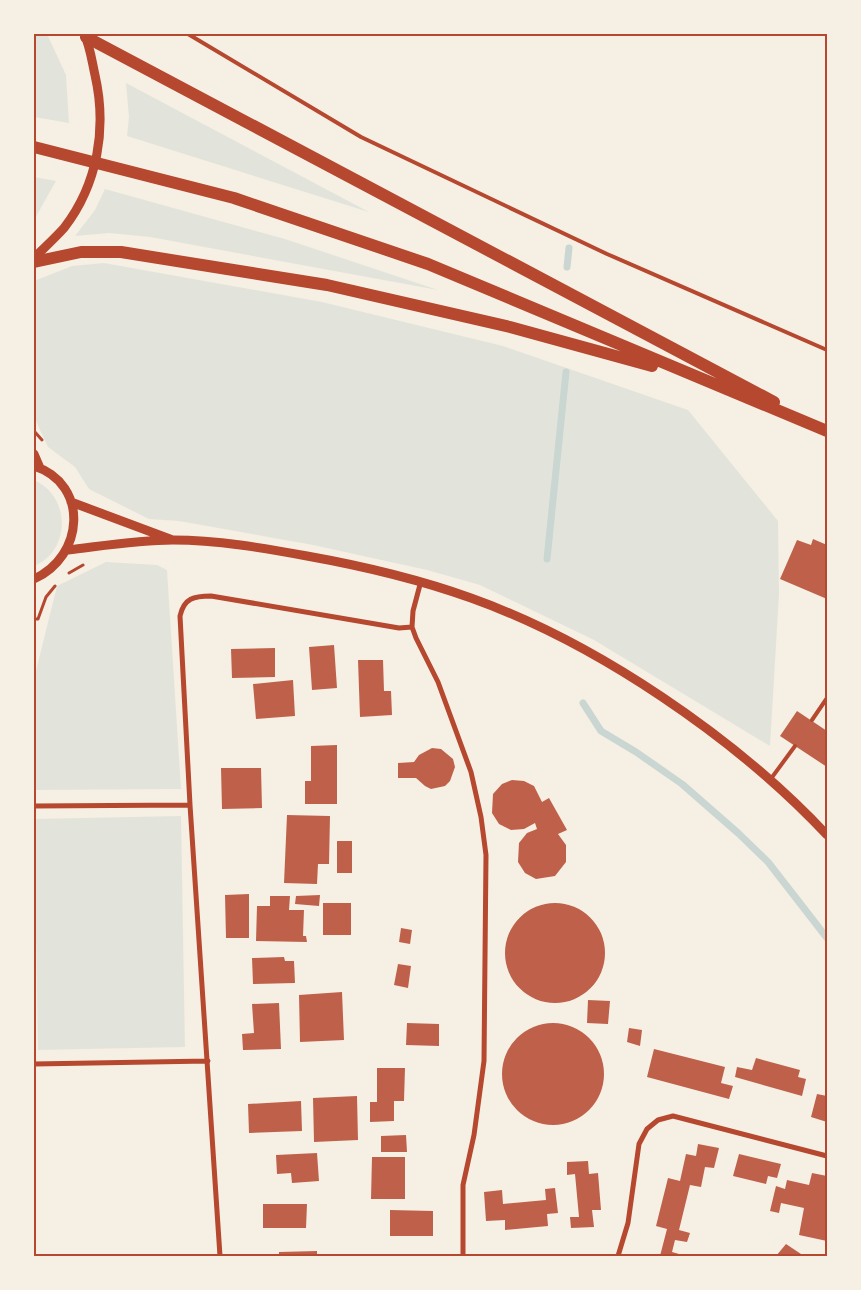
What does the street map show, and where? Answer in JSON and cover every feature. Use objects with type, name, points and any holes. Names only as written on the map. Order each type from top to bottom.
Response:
[{"type":"main road","points":[[84,36],[827,431]]},
{"type":"main road","points":[[34,147],[234,198],[428,264],[700,380],[827,431]]},
{"type":"main road","points":[[34,262],[81,252],[121,252],[327,285],[510,327],[700,380]]},
{"type":"street","points":[[34,258],[64,228],[77,207],[91,178],[101,136],[100,98],[84,36]]},
{"type":"street","points":[[34,454],[37,467],[53,477],[64,488],[71,502],[74,518],[73,534],[68,550],[48,572],[34,580]]},
{"type":"street","points":[[71,502],[173,540]]},
{"type":"street","points":[[68,550],[173,540],[291,553],[351,564],[421,582],[473,599],[522,619],[607,664],[698,723],[744,756],[827,835]]},
{"type":"street","points":[[421,582],[413,611],[412,627],[447,703],[471,772],[481,817],[486,855],[484,1060],[474,1135],[463,1185],[462,1256]]},
{"type":"street","points":[[220,1256],[190,805],[180,616],[182,605],[188,599],[198,596],[211,596],[399,628],[412,627]]},
{"type":"street","points":[[34,806],[190,805]]},
{"type":"street","points":[[34,1064],[208,1061]]},
{"type":"street","points":[[618,1256],[628,1223],[639,1144],[647,1129],[658,1120],[673,1116],[827,1156]]},
{"type":"lane","points":[[188,34],[361,137],[607,254],[827,350]]},
{"type":"lane","points":[[812,720],[827,698]]},
{"type":"lane","points":[[770,780],[795,746]]},
{"type":"path","points":[[61,578],[89,562]]},
{"type":"path","points":[[34,619],[38,619],[46,597],[56,584]]},
{"type":"shaded area","points":[[34,34],[47,34],[66,75],[69,123],[34,117]]},
{"type":"shaded area","points":[[126,83],[369,212],[127,136],[129,117]]},
{"type":"shaded area","points":[[34,177],[56,181],[34,220]]},
{"type":"shaded area","points":[[105,189],[285,239],[438,290],[150,237],[109,233],[75,236],[95,210]]},
{"type":"shaded area","points":[[104,263],[322,302],[503,346],[688,410],[778,521],[779,594],[770,746],[594,640],[480,585],[427,570],[313,545],[179,521],[149,519],[89,489],[75,467],[48,447],[34,417],[34,281],[72,266]]},
{"type":"shaded area","points":[[34,480],[46,488],[55,498],[60,510],[62,523],[60,536],[55,548],[46,559],[34,566]]},
{"type":"shaded area","points":[[106,562],[157,565],[167,570],[181,789],[34,790],[34,679],[57,586]]},
{"type":"shaded area","points":[[181,816],[185,1047],[38,1050],[34,819]]},
{"type":"building","points":[[813,539],[827,545],[827,599],[780,579],[797,540],[811,545]]},
{"type":"building","points":[[334,645],[337,688],[312,690],[309,647]]},
{"type":"building","points":[[275,648],[275,677],[232,678],[231,649]]},
{"type":"building","points":[[358,660],[383,660],[384,691],[391,691],[392,715],[360,717]]},
{"type":"building","points":[[293,680],[295,716],[256,719],[253,684]]},
{"type":"building","points":[[797,711],[827,731],[827,767],[780,736]]},
{"type":"building","points":[[337,745],[337,804],[305,804],[305,781],[311,781],[311,746]]},
{"type":"building","points":[[432,748],[441,749],[453,759],[455,767],[450,781],[445,786],[431,789],[416,778],[398,778],[398,763],[414,762],[419,755]]},
{"type":"building","points":[[221,768],[261,768],[262,808],[222,809]]},
{"type":"building","points":[[512,780],[524,781],[534,786],[542,802],[549,798],[567,830],[558,834],[566,845],[566,862],[555,876],[536,879],[525,873],[518,862],[519,843],[527,833],[537,829],[535,823],[524,829],[511,830],[499,824],[492,813],[493,794],[502,784]]},
{"type":"building","points":[[287,815],[330,816],[329,864],[318,864],[317,884],[284,883]]},
{"type":"building","points":[[337,841],[352,841],[352,873],[337,873]]},
{"type":"building","points":[[249,894],[249,938],[226,938],[225,895]]},
{"type":"building","points":[[320,895],[319,906],[295,904],[296,896]]},
{"type":"building","points":[[270,896],[290,896],[289,910],[304,910],[303,936],[306,936],[307,942],[256,941],[257,906],[270,906]]},
{"type":"building","points":[[323,903],[351,903],[351,935],[323,935]]},
{"type":"building","points":[[555,903],[574,907],[591,917],[601,934],[605,953],[601,972],[591,989],[574,999],[555,1003],[536,999],[519,989],[509,972],[505,953],[509,934],[519,917],[536,907]]},
{"type":"building","points":[[401,928],[412,930],[410,944],[399,942]]},
{"type":"building","points":[[284,957],[285,961],[294,961],[295,983],[253,984],[252,958]]},
{"type":"building","points":[[398,964],[411,966],[408,988],[394,985]]},
{"type":"building","points":[[342,992],[344,1040],[300,1042],[299,995]]},
{"type":"building","points":[[588,1000],[610,1001],[608,1024],[587,1023]]},
{"type":"building","points":[[279,1003],[281,1049],[243,1050],[242,1034],[254,1033],[252,1004]]},
{"type":"building","points":[[407,1023],[439,1024],[439,1046],[406,1045]]},
{"type":"building","points":[[553,1023],[572,1027],[589,1038],[600,1055],[604,1074],[600,1093],[589,1110],[572,1121],[553,1125],[534,1121],[517,1110],[506,1093],[502,1074],[506,1055],[517,1038],[534,1027]]},
{"type":"building","points":[[629,1028],[642,1030],[640,1046],[627,1042]]},
{"type":"building","points":[[654,1049],[725,1067],[721,1083],[733,1086],[729,1099],[647,1077]]},
{"type":"building","points":[[756,1058],[800,1070],[798,1077],[806,1079],[802,1096],[735,1077],[737,1067],[752,1070]]},
{"type":"building","points":[[377,1068],[405,1068],[404,1101],[394,1101],[394,1121],[370,1122],[370,1102],[377,1102]]},
{"type":"building","points":[[817,1094],[827,1096],[827,1122],[811,1117]]},
{"type":"building","points":[[357,1096],[358,1140],[314,1142],[313,1098]]},
{"type":"building","points":[[301,1101],[302,1131],[249,1133],[248,1104]]},
{"type":"building","points":[[406,1135],[407,1152],[381,1152],[381,1136]]},
{"type":"building","points":[[698,1144],[719,1148],[714,1168],[705,1167],[701,1187],[690,1185],[679,1230],[690,1233],[687,1242],[675,1240],[672,1252],[686,1256],[660,1256],[667,1229],[656,1226],[668,1178],[680,1181],[686,1154],[696,1156]]},
{"type":"building","points":[[317,1153],[319,1181],[292,1183],[291,1173],[277,1174],[276,1155]]},
{"type":"building","points":[[739,1154],[781,1164],[777,1178],[768,1176],[766,1184],[733,1176]]},
{"type":"building","points":[[372,1157],[405,1157],[405,1199],[371,1199]]},
{"type":"building","points":[[588,1161],[589,1174],[598,1173],[601,1210],[592,1210],[594,1227],[571,1228],[570,1217],[579,1217],[575,1174],[567,1175],[567,1162]]},
{"type":"building","points":[[812,1173],[827,1176],[827,1241],[799,1235],[804,1208],[781,1203],[779,1213],[770,1211],[776,1186],[785,1189],[787,1180],[809,1185]]},
{"type":"building","points":[[555,1188],[558,1213],[547,1214],[548,1226],[505,1230],[505,1220],[486,1221],[484,1192],[502,1190],[503,1204],[546,1200],[545,1189]]},
{"type":"building","points":[[263,1204],[307,1204],[306,1228],[263,1228]]},
{"type":"building","points":[[390,1210],[433,1211],[433,1236],[390,1236]]},
{"type":"building","points":[[786,1244],[804,1256],[776,1256]]},
{"type":"building","points":[[317,1251],[317,1256],[279,1256],[279,1252]]},
{"type":"waterway","points":[[567,267],[569,248]]},
{"type":"waterway","points":[[547,559],[566,372]]},
{"type":"waterway","points":[[583,703],[601,731],[636,752],[682,784],[738,833],[768,862],[827,938]]}]
